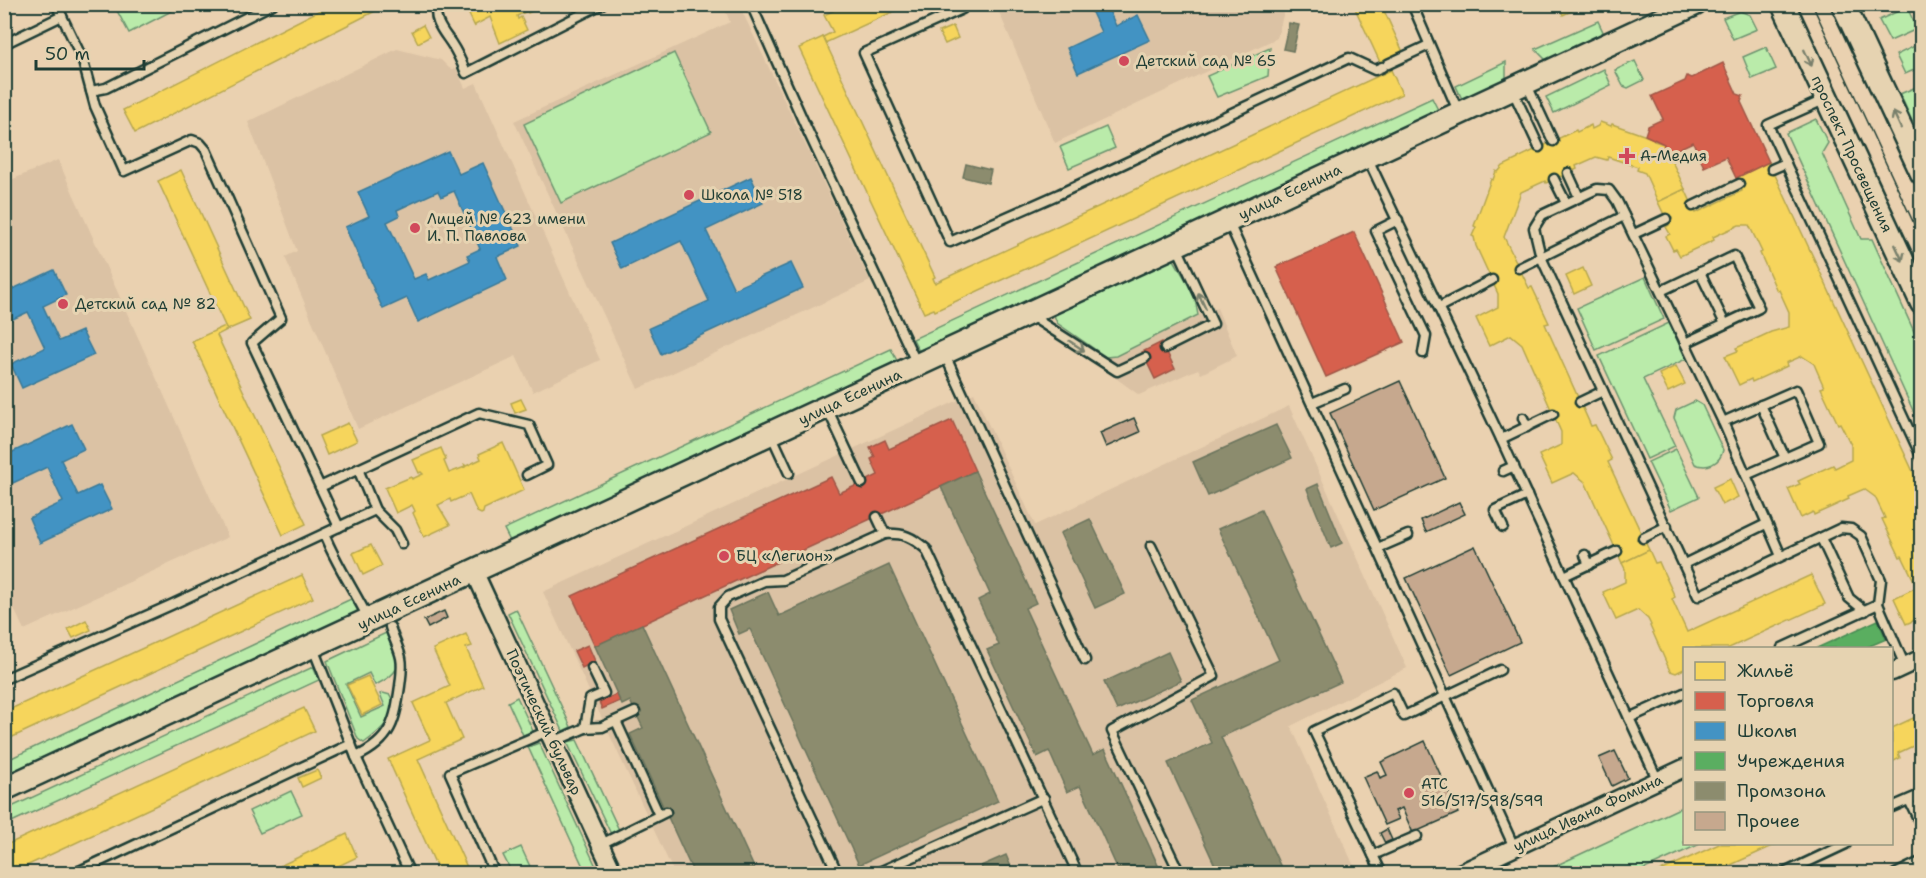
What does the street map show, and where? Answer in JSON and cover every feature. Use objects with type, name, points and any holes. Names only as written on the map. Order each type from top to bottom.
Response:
[{"type":"street","name":"улица Есенина","points":[[4,789],[312,647],[379,624],[474,571],[1695,4]]},
{"type":"street","name":"проспект Просвещения","points":[[1783,4],[1922,303]]},
{"type":"street","points":[[1844,4],[1922,173]]},
{"type":"street","name":"Поэтический бульвар","points":[[474,571],[614,873]]},
{"type":"street","points":[[1898,669],[1922,658]]},
{"type":"street","name":"улица Ивана Фомина","points":[[1458,873],[1683,768]]},
{"type":"lane","points":[[56,4],[82,58],[95,106],[124,171],[192,140],[200,143],[206,150],[281,318],[252,343],[339,527]]},
{"type":"lane","points":[[91,91],[106,88],[273,4]]},
{"type":"lane","points":[[437,4],[437,21],[452,43],[466,73],[602,4]]},
{"type":"lane","points":[[751,4],[918,365]]},
{"type":"lane","points":[[960,4],[962,9],[864,53],[950,242],[1068,190],[1349,58],[1375,70],[1429,45]]},
{"type":"lane","points":[[1412,4],[1459,114]]},
{"type":"lane","points":[[4,44],[62,16]]},
{"type":"lane","points":[[1519,86],[1553,141]]},
{"type":"lane","points":[[1519,86],[1539,147]]},
{"type":"lane","points":[[1827,99],[1768,125],[1922,458]]},
{"type":"lane","points":[[1367,157],[1514,466],[1658,781]]},
{"type":"lane","points":[[1772,169],[1786,163]]},
{"type":"lane","points":[[1568,173],[1579,197]]},
{"type":"lane","points":[[1554,179],[1566,203]]},
{"type":"lane","points":[[1693,206],[1739,184]]},
{"type":"lane","points":[[1781,556],[1723,422],[1617,201],[1609,190],[1597,189],[1542,214],[1534,228],[1541,257],[1698,596],[1840,528],[1851,529],[1860,536],[1881,579],[1878,604],[1891,647]]},
{"type":"lane","points":[[1519,268],[1624,216]]},
{"type":"lane","points":[[1634,234],[1666,219]]},
{"type":"lane","points":[[1398,220],[1376,231],[1426,336],[1423,353]]},
{"type":"lane","points":[[1228,221],[1445,697],[1486,775],[1514,848]]},
{"type":"lane","points":[[1165,348],[1213,324],[1176,245]]},
{"type":"lane","points":[[1661,291],[1734,256],[1759,308],[1685,343]]},
{"type":"lane","points":[[1700,272],[1725,324]]},
{"type":"lane","points":[[1439,307],[1492,280]]},
{"type":"lane","points":[[1028,314],[1117,371],[1145,358]]},
{"type":"lane","points":[[944,353],[1085,660]]},
{"type":"lane","points":[[1312,403],[1345,389]]},
{"type":"lane","points":[[1723,422],[1796,390],[1819,443],[1746,475]]},
{"type":"lane","points":[[1580,402],[1604,391]]},
{"type":"lane","points":[[1761,405],[1785,458]]},
{"type":"lane","points":[[827,408],[862,483]]},
{"type":"lane","points":[[320,487],[479,413],[529,425],[547,465],[527,475]]},
{"type":"lane","points":[[1501,439],[1553,414]]},
{"type":"lane","points":[[1523,418],[1527,427]]},
{"type":"lane","points":[[771,434],[789,473]]},
{"type":"lane","points":[[1503,471],[1514,466]]},
{"type":"lane","points":[[358,469],[375,510],[395,530],[402,544]]},
{"type":"lane","points":[[1503,527],[1495,510],[1527,495]]},
{"type":"lane","points":[[4,679],[375,510]]},
{"type":"lane","points":[[877,517],[885,534]]},
{"type":"lane","points":[[1684,564],[1766,524]]},
{"type":"lane","points":[[1643,538],[1667,526]]},
{"type":"lane","points":[[838,873],[719,619],[719,607],[728,597],[764,581],[783,580],[885,534],[899,533],[915,539],[927,549],[1078,873]]},
{"type":"lane","points":[[324,534],[331,552],[356,594],[402,660],[392,726],[386,735],[366,752],[356,757]]},
{"type":"lane","points":[[1378,548],[1407,535]]},
{"type":"lane","points":[[1821,538],[1848,598],[1865,611]]},
{"type":"lane","points":[[1151,546],[1214,676],[1112,731],[1180,873]]},
{"type":"lane","points":[[1564,576],[1617,551]]},
{"type":"lane","points":[[1585,555],[1588,565]]},
{"type":"lane","points":[[1784,647],[1878,604]]},
{"type":"lane","points":[[312,647],[356,757],[409,871],[398,873]]},
{"type":"lane","points":[[1893,653],[1898,669]]},
{"type":"lane","points":[[585,728],[590,699],[604,693],[592,668]]},
{"type":"lane","points":[[1382,873],[1314,731],[1393,693],[1404,716],[1500,670]]},
{"type":"lane","points":[[1629,718],[1683,693]]},
{"type":"lane","points":[[495,873],[450,773],[551,736],[585,728],[602,727],[635,712]]},
{"type":"lane","points":[[601,844],[662,813],[629,742],[616,721]]},
{"type":"lane","points":[[73,873],[351,744]]},
{"type":"lane","points":[[1893,807],[1922,794]]},
{"type":"lane","points":[[874,873],[1044,798]]},
{"type":"lane","points":[[1909,800],[1922,827]]},
{"type":"lane","points":[[1373,855],[1417,836]]},
{"type":"lane","points":[[1782,873],[1842,845]]},
{"type":"lane","points":[[1895,873],[1922,861]]},
{"type":"shaded area","name":"Детский сад № 65","points":[[1283,4],[1285,8],[1277,38],[1055,143],[996,5]]},
{"type":"shaded area","name":"Школа № 518","points":[[724,7],[741,9],[870,281],[638,389],[514,121],[730,22]]},
{"type":"shaded area","name":"Лицей № 623 имени И. П. Павлова","points":[[397,49],[441,60],[449,68],[456,68],[465,88],[476,83],[600,360],[533,392],[516,356],[358,429],[285,257],[297,251],[248,122]]},
{"type":"shaded area","points":[[58,160],[228,537],[24,630],[4,587],[4,183]]},
{"type":"shaded area","points":[[1217,308],[1237,356],[1201,374],[1198,369],[1139,395],[1098,365],[1106,357],[1116,356]]},
{"type":"shaded area","points":[[974,393],[1035,525],[1289,406],[1407,668],[1291,726],[1357,873],[674,873],[543,592]]},
{"type":"green space","points":[[114,4],[185,4],[129,33],[114,5]]},
{"type":"green space","points":[[1907,7],[1917,29],[1890,41],[1879,20]]},
{"type":"green space","points":[[1740,11],[1750,15],[1757,29],[1733,39],[1723,18]]},
{"type":"green space","points":[[1598,21],[1604,34],[1546,60],[1535,49]]},
{"type":"green space","points":[[1921,43],[1921,67],[1905,74],[1896,55]]},
{"type":"green space","points":[[1766,47],[1776,69],[1752,79],[1743,57]]},
{"type":"green space","points":[[1270,48],[1268,76],[1217,97],[1207,76]]},
{"type":"green space","points":[[674,53],[711,132],[561,203],[524,124]]},
{"type":"green space","points":[[1635,61],[1644,80],[1628,88],[1623,86],[1615,70]]},
{"type":"green space","points":[[1506,62],[1506,79],[1462,99],[1456,86]]},
{"type":"green space","points":[[1604,69],[1611,85],[1554,113],[1546,97]]},
{"type":"green space","points":[[1921,85],[1921,141],[1900,94]]},
{"type":"green space","points":[[1432,98],[1438,110],[919,351],[913,339]]},
{"type":"green space","points":[[1816,119],[1828,143],[1822,153],[1861,239],[1872,239],[1921,347],[1921,428],[1786,133]]},
{"type":"green space","points":[[1106,127],[1115,148],[1069,168],[1060,147]]},
{"type":"green space","points":[[1173,258],[1194,294],[1198,315],[1116,356],[1106,357],[1057,323],[1054,315]]},
{"type":"green space","points":[[1645,277],[1664,319],[1596,350],[1577,308]]},
{"type":"green space","points":[[1669,323],[1686,359],[1643,379],[1675,446],[1647,459],[1599,356]]},
{"type":"green space","points":[[891,349],[897,361],[510,541],[504,529]]},
{"type":"green space","points":[[1695,401],[1702,405],[1723,450],[1716,462],[1704,466],[1695,464],[1674,418],[1676,410]]},
{"type":"green space","points":[[1676,449],[1699,497],[1671,510],[1648,462]]},
{"type":"green space","points":[[351,599],[359,612],[5,776],[5,761]]},
{"type":"green space","points":[[516,609],[571,727],[563,731],[508,613]]},
{"type":"green space","points":[[386,633],[396,658],[396,669],[385,680],[375,685],[369,673],[346,684],[361,717],[385,706],[380,694],[390,695],[393,702],[391,716],[387,722],[364,743],[358,739],[327,661]]},
{"type":"green space","points":[[313,667],[319,680],[5,825],[5,810]]},
{"type":"green space","points":[[517,697],[533,731],[523,735],[508,702]]},
{"type":"green space","points":[[577,740],[619,830],[611,834],[567,742]]},
{"type":"green space","points":[[539,743],[599,873],[586,873],[528,747]]},
{"type":"green space","points":[[291,791],[302,814],[260,833],[249,811]]},
{"type":"green space","points":[[1683,806],[1683,845],[1698,845],[1636,873],[1540,873]]},
{"type":"green space","points":[[521,847],[533,873],[512,873],[503,855]]},
{"type":"building: Жильё","points":[[332,4],[389,4],[135,133],[123,110]]},
{"type":"building: Жильё","points":[[464,4],[546,4],[517,16],[518,19],[521,17],[527,30],[500,43],[490,17],[475,27]]},
{"type":"building: Жильё","points":[[847,4],[910,4],[825,43],[823,37],[833,32],[824,15]]},
{"type":"building: Жильё","points":[[1353,4],[1381,4],[1403,52],[1386,60],[1391,70],[1385,73]]},
{"type":"building: Жильё","points":[[1558,4],[1586,4],[1563,15]]},
{"type":"building: Жильё","points":[[423,25],[429,37],[418,43],[412,31]]},
{"type":"building: Жильё","points":[[953,26],[958,38],[945,44],[939,32]]},
{"type":"building: Жильё","points":[[823,37],[935,277],[933,278],[935,283],[1391,70],[1402,94],[935,311],[934,309],[924,313],[799,48]]},
{"type":"building: Жильё","points":[[1600,122],[1611,126],[1612,124],[1664,144],[1665,155],[1668,153],[1685,189],[1658,202],[1645,173],[1637,170],[1638,167],[1608,157],[1607,160],[1596,157],[1576,166],[1577,169],[1521,192],[1504,237],[1549,323],[1545,324],[1591,426],[1595,425],[1612,460],[1608,462],[1649,550],[1622,563],[1585,482],[1574,473],[1552,483],[1539,455],[1561,445],[1561,432],[1522,344],[1511,335],[1489,346],[1476,318],[1498,307],[1498,294],[1472,236],[1491,179],[1493,180],[1496,171],[1498,172],[1503,166],[1576,130],[1577,132],[1591,125],[1592,129]]},
{"type":"building: Жильё","points":[[1769,162],[1922,491],[1922,617],[1906,624],[1894,598],[1917,587],[1882,519],[1885,518],[1875,497],[1864,489],[1848,496],[1849,499],[1814,515],[1813,512],[1801,518],[1788,489],[1800,484],[1798,481],[1833,465],[1835,468],[1851,460],[1851,445],[1821,388],[1824,387],[1814,364],[1802,356],[1786,363],[1787,366],[1752,382],[1751,379],[1739,385],[1725,356],[1738,351],[1736,348],[1771,332],[1789,327],[1789,312],[1779,290],[1777,291],[1749,225],[1739,225],[1680,256],[1676,249],[1673,250],[1666,236],[1670,234],[1666,227],[1669,225],[1658,202],[1685,189],[1696,213],[1742,191],[1736,178]]},
{"type":"building: Жильё","points":[[181,170],[250,320],[227,330],[158,181]]},
{"type":"building: Жильё","points":[[1583,268],[1591,286],[1574,294],[1566,276]]},
{"type":"building: Жильё","points":[[225,326],[227,330],[217,335],[306,524],[283,535],[192,341]]},
{"type":"building: Жильё","points":[[1676,366],[1685,384],[1668,392],[1659,374]]},
{"type":"building: Жильё","points":[[521,399],[526,409],[515,413],[511,403]]},
{"type":"building: Жильё","points":[[348,423],[357,441],[327,455],[319,436]]},
{"type":"building: Жильё","points":[[503,443],[524,490],[484,509],[481,514],[477,512],[469,494],[451,502],[450,499],[438,505],[450,525],[424,537],[413,513],[415,511],[412,505],[396,513],[385,488],[423,474],[419,473],[413,460],[441,448],[449,473],[465,467],[464,464],[466,466],[481,459],[479,454]]},
{"type":"building: Жильё","points":[[1730,479],[1738,497],[1722,505],[1713,487]]},
{"type":"building: Жильё","points":[[371,545],[382,566],[363,575],[353,553]]},
{"type":"building: Жильё","points":[[1649,550],[1655,563],[1659,562],[1675,597],[1672,599],[1687,632],[1811,575],[1825,604],[1731,647],[1683,647],[1683,670],[1676,673],[1670,671],[1648,619],[1638,610],[1616,620],[1603,592],[1625,582],[1625,569],[1622,563]]},
{"type":"building: Жильё","points":[[302,575],[313,598],[4,741],[4,712]]},
{"type":"building: Жильё","points":[[86,620],[91,630],[73,638],[68,629]]},
{"type":"building: Жильё","points":[[466,634],[472,646],[466,648],[483,686],[446,703],[462,739],[418,759],[470,874],[440,874],[388,759],[430,740],[413,703],[450,686],[433,649]]},
{"type":"building: Жильё","points":[[368,676],[382,705],[362,715],[347,685]]},
{"type":"building: Жильё","points":[[304,708],[315,731],[9,874],[4,874],[4,846]]},
{"type":"building: Жильё","points":[[1922,714],[1922,742],[1898,753],[1900,758],[1893,762],[1893,728]]},
{"type":"building: Жильё","points":[[317,770],[321,778],[302,787],[298,778]]},
{"type":"building: Жильё","points":[[347,834],[357,857],[322,874],[263,874]]},
{"type":"building: Жильё","points":[[1717,845],[1775,845],[1711,874],[1654,874]]},
{"type":"building: Торговля","points":[[1723,63],[1737,94],[1743,96],[1741,102],[1769,162],[1736,178],[1726,157],[1704,167],[1693,142],[1665,155],[1664,144],[1645,135],[1648,126],[1663,119],[1652,96],[1685,81],[1687,76],[1692,78]]},
{"type":"building: Торговля","points":[[1354,232],[1404,342],[1326,377],[1276,267]]},
{"type":"building: Торговля","points":[[1162,342],[1175,369],[1155,379],[1142,352]]},
{"type":"building: Торговля","name":"БЦ «Легион»","points":[[952,420],[975,471],[595,646],[572,596],[831,477],[839,493],[862,483],[878,475],[871,459],[875,457],[870,447],[885,440],[889,449]]},
{"type":"building: Торговля","points":[[588,645],[595,661],[582,668],[574,651]]},
{"type":"building: Торговля","points":[[617,694],[620,701],[602,709],[599,702]]},
{"type":"building: Школы","points":[[1088,4],[1106,4],[1116,26],[1138,15],[1150,40],[1078,73],[1067,48],[1101,32]]},
{"type":"building: Школы","points":[[448,151],[459,174],[483,163],[521,246],[497,257],[507,280],[418,322],[407,298],[383,309],[345,227],[369,216],[358,192]],"holes":[[[438,191],[441,197],[454,191],[480,249],[467,255],[470,261],[429,280],[426,274],[414,279],[387,222],[399,216],[397,210]]]},
{"type":"building: Школы","points":[[751,177],[763,203],[706,230],[734,289],[791,263],[803,288],[661,354],[649,328],[709,301],[681,241],[622,269],[610,243]]},
{"type":"building: Школы","points":[[54,270],[66,295],[43,306],[59,341],[82,331],[94,355],[22,388],[11,364],[45,348],[28,312],[4,323],[4,293]]},
{"type":"building: Школы","points":[[72,424],[84,449],[61,460],[78,495],[100,485],[112,509],[40,543],[29,518],[63,502],[47,467],[13,483],[4,465],[4,456]]},
{"type":"building: Учреждения","points":[[1878,620],[1886,639],[1867,647],[1819,647]]},
{"type":"building: Промзона","points":[[1289,23],[1299,25],[1293,51],[1283,49]]},
{"type":"building: Промзона","points":[[966,164],[991,170],[988,183],[963,177]]},
{"type":"building: Промзона","points":[[1276,425],[1292,458],[1208,496],[1193,462]]},
{"type":"building: Промзона","points":[[975,471],[1036,603],[1025,608],[1093,755],[1105,749],[1162,874],[1120,874],[1080,786],[1067,792],[1049,751],[1037,757],[987,650],[999,645],[978,600],[990,594],[941,487]]},
{"type":"building: Промзона","points":[[1318,484],[1342,543],[1331,548],[1307,489]]},
{"type":"building: Промзона","points":[[1261,510],[1341,682],[1221,737],[1284,874],[1219,874],[1168,763],[1212,743],[1192,700],[1279,660],[1218,529]]},
{"type":"building: Промзона","points":[[1090,519],[1125,594],[1095,608],[1060,533]]},
{"type":"building: Промзона","points":[[889,565],[998,801],[859,865],[750,629],[739,634],[729,610],[768,592],[779,616]]},
{"type":"building: Промзона","points":[[642,624],[757,874],[694,874],[630,734],[643,728],[630,701],[622,705],[595,646]]},
{"type":"building: Промзона","points":[[1168,652],[1181,681],[1117,710],[1104,682]]},
{"type":"building: Промзона","points":[[1006,855],[1014,874],[984,874],[981,866]]},
{"type":"building: Прочее","points":[[1400,381],[1445,478],[1374,510],[1330,413]]},
{"type":"building: Прочее","points":[[1134,418],[1140,432],[1106,447],[1100,433]]},
{"type":"building: Прочее","points":[[1459,502],[1465,514],[1426,532],[1421,520]]},
{"type":"building: Прочее","points":[[1475,546],[1520,642],[1451,675],[1406,578]]},
{"type":"building: Прочее","points":[[444,611],[447,618],[428,628],[424,620]]},
{"type":"building: Прочее","name":"АТС 516/517/598/599","points":[[1425,741],[1458,813],[1413,833],[1402,808],[1395,811],[1399,819],[1385,825],[1363,777],[1377,771],[1380,778],[1387,775],[1381,762]]},
{"type":"building: Прочее","points":[[1615,751],[1628,778],[1612,786],[1599,758]]},
{"type":"building: Прочее","points":[[1387,829],[1392,840],[1385,843],[1380,833]]},
{"type":"tram line","points":[[1812,4],[1922,241]]},
{"type":"place","name":"Детский сад № 65","points":[[1124,61]]},
{"type":"place","name":"А-Медия","points":[[1627,156]]},
{"type":"place","name":"Школа № 518","points":[[689,195]]},
{"type":"place","name":"Лицей № 623 имени И. П. Павлова","points":[[415,228]]},
{"type":"place","name":"Детский сад № 82","points":[[63,304]]},
{"type":"place","name":"БЦ «Легион»","points":[[724,556]]},
{"type":"place","name":"АТС 516/517/598/599","points":[[1409,793]]}]
